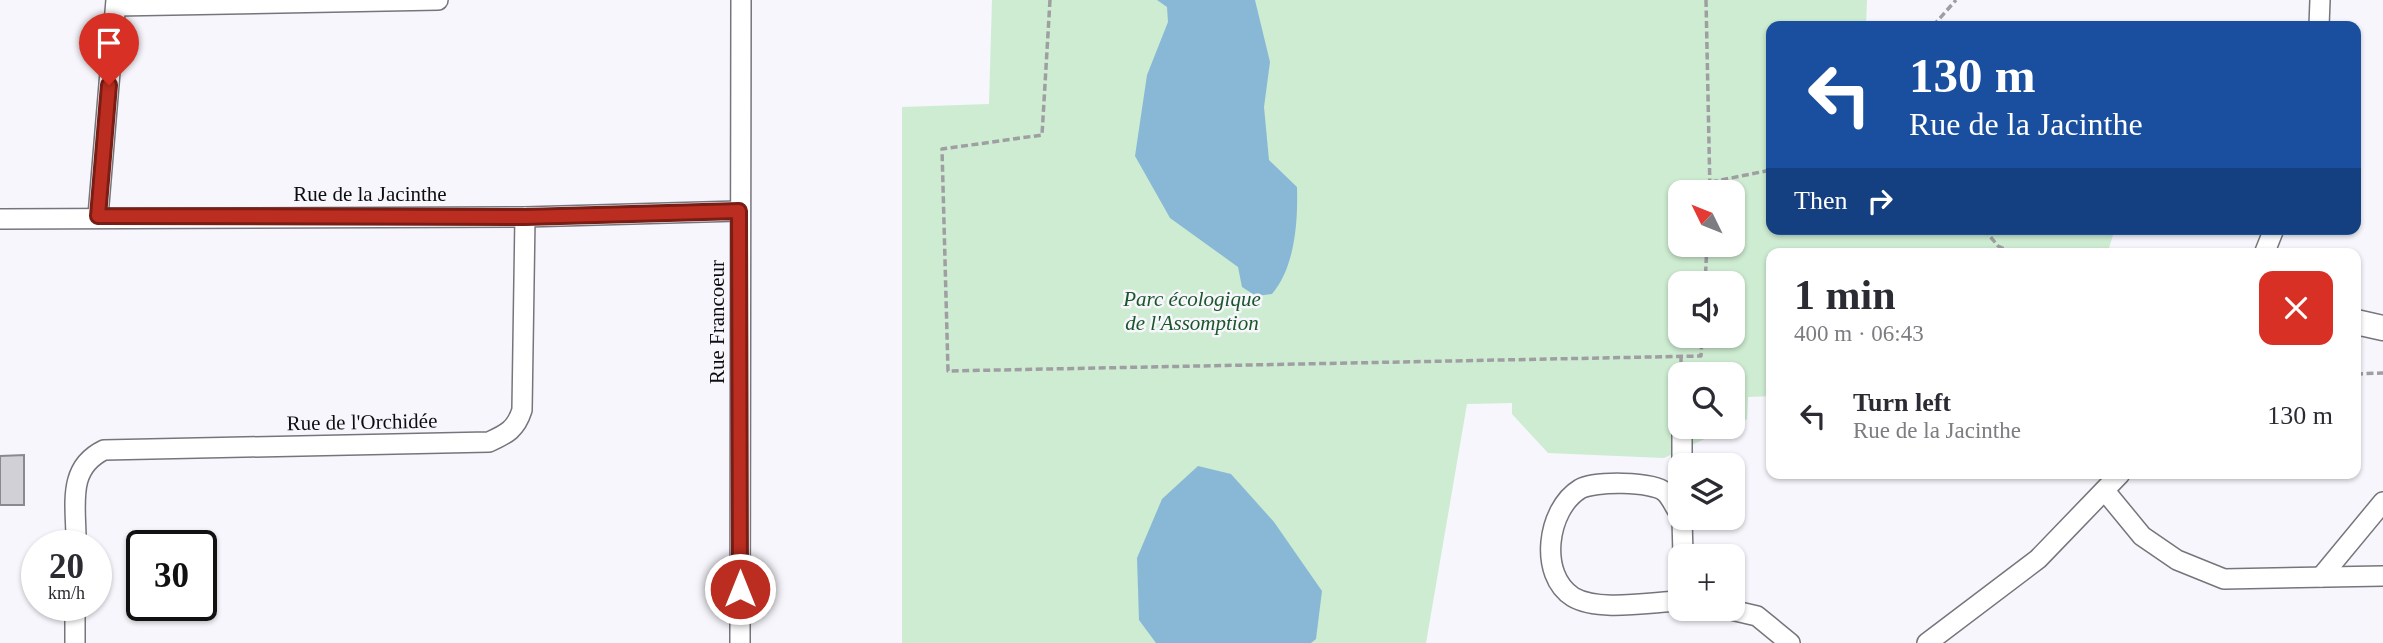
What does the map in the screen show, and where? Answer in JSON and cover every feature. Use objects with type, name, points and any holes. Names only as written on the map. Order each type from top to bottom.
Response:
[{"type":"street","points":[[98,216],[116,3],[438,0]]},
{"type":"street","name":"Rue Francoeur","points":[[740,643],[741,0]]},
{"type":"street","points":[[2319,21],[2320,0]]},
{"type":"street","name":"Rue de la Jacinthe","points":[[0,219],[98,216],[525,217],[739,211]]},
{"type":"street","name":"Rue de l'Orchidée","points":[[76,530],[77,473],[89,457],[104,450],[489,442],[507,434],[518,424],[522,410],[525,217]]},
{"type":"street","points":[[2361,323],[2383,328]]},
{"type":"street","points":[[1927,643],[2038,559],[2116,479]]},
{"type":"street","points":[[1668,497],[1664,491],[1645,485],[1617,483],[1581,488],[1563,508],[1551,533],[1551,543],[1552,563],[1560,584],[1573,597],[1597,605],[1668,602]]},
{"type":"street","points":[[2105,491],[2141,536],[2177,561],[2224,579],[2383,576]]},
{"type":"street","points":[[2321,577],[2383,502]]},
{"type":"street","points":[[1745,613],[1757,615],[1790,643]]},
{"type":"street","points":[[75,621],[75,643]]},
{"type":"path","points":[[1050,0],[1042,135],[942,149],[948,371],[1701,356],[1701,348]]},
{"type":"path","points":[[1706,0],[1711,180]]},
{"type":"path","points":[[1937,21],[1956,0]]},
{"type":"path","points":[[1725,180],[1766,171]]},
{"type":"path","points":[[1989,235],[2002,248]]},
{"type":"path","points":[[1681,356],[1681,362]]},
{"type":"path","points":[[2361,374],[2383,373]]},
{"type":"green space","name":"Parc écologique de l'Assomption","points":[[992,0],[1867,0],[1866,21],[1766,21],[1766,235],[2113,235],[2109,248],[1766,248],[1766,396],[1748,397],[1745,420],[1745,362],[1668,362],[1668,439],[1704,439],[1675,453],[1668,453],[1664,458],[1548,453],[1512,414],[1512,403],[1467,404],[1426,643],[902,643],[902,107],[989,104]]},
{"type":"water","points":[[1157,0],[1255,0],[1270,62],[1264,107],[1269,160],[1297,187],[1294,244],[1286,271],[1272,294],[1256,296],[1242,287],[1238,267],[1170,218],[1135,156],[1147,75],[1168,22],[1167,7]]},
{"type":"water","points":[[1198,466],[1231,474],[1274,522],[1322,591],[1316,639],[1311,643],[1156,643],[1139,620],[1137,558],[1162,499]]},
{"type":"building","points":[[24,455],[24,505],[0,505],[0,456]]},
{"type":"route","points":[[109,85],[98,216],[525,217],[739,211],[740,589]]}]
